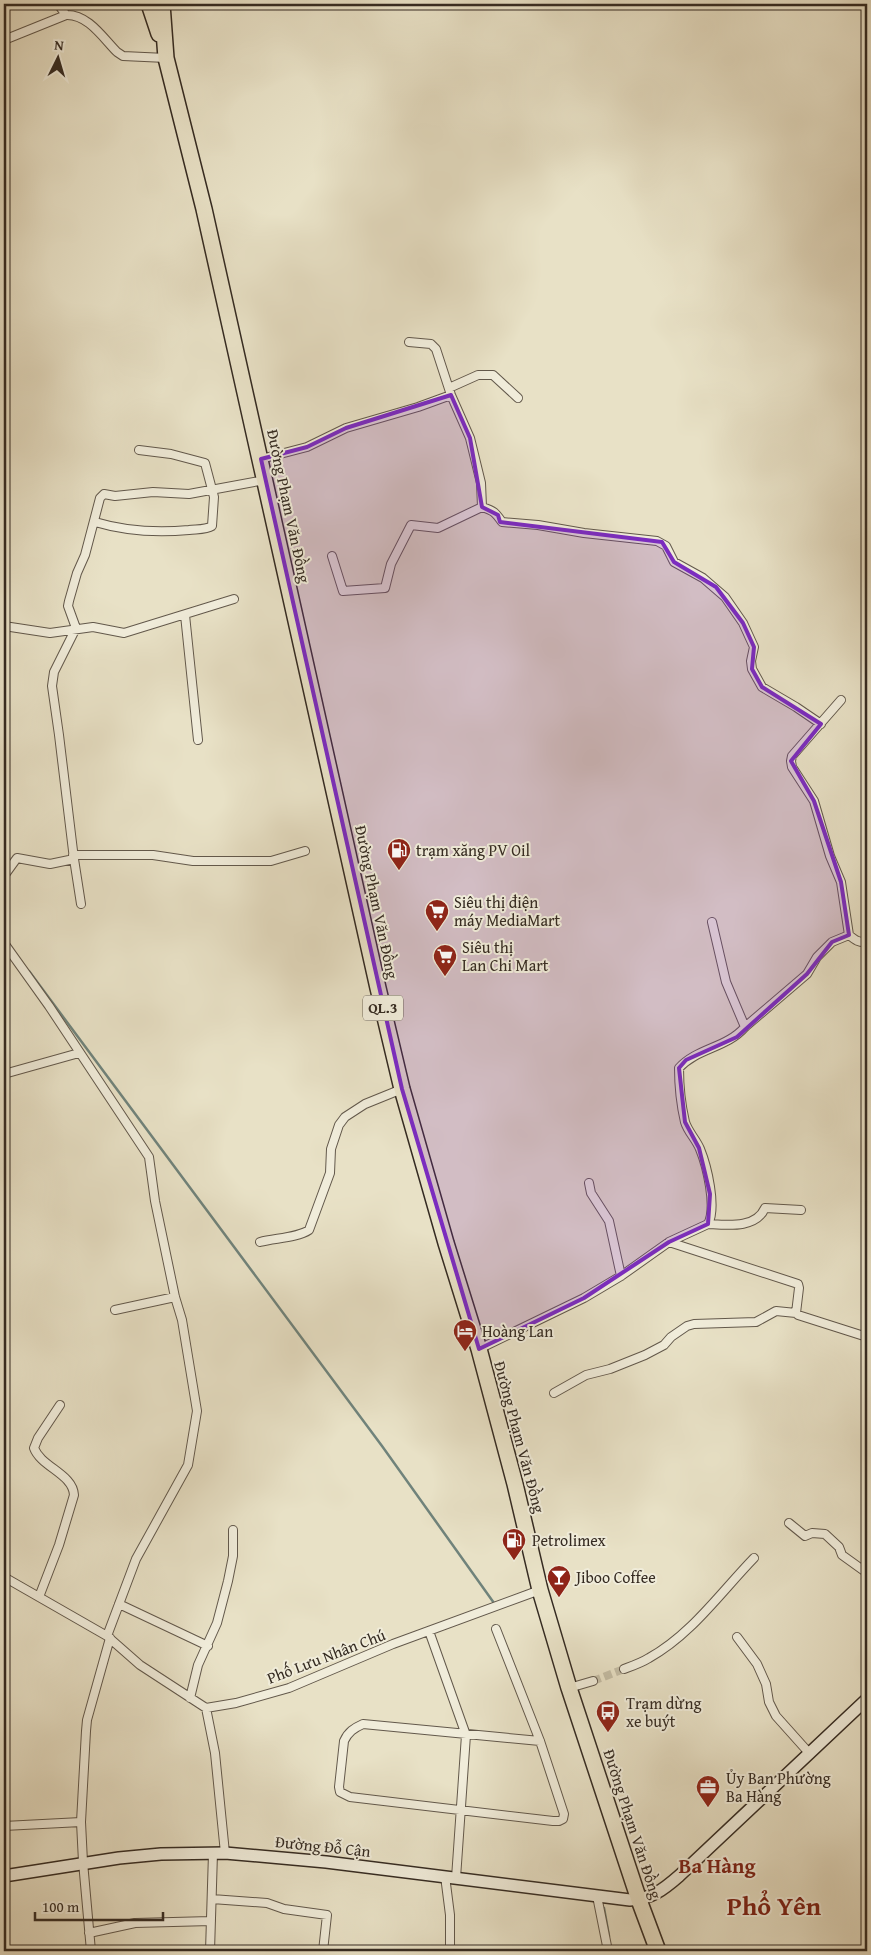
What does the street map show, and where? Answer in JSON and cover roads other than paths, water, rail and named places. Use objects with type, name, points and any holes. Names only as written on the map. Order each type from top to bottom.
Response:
[{"type":"highway","name":"Đường Phạm Văn Đồng","points":[[161,4],[165,54],[200,193],[261,459],[402,1089],[446,1243],[479,1349],[515,1484],[540,1590],[639,1900],[658,1951]]},
{"type":"main road","points":[[639,1900],[656,1895],[667,1887],[867,1699]]},
{"type":"main road","name":"Đường Đỗ Cận","points":[[4,1876],[83,1862],[161,1854],[226,1853],[326,1862],[639,1900]]},
{"type":"street","points":[[58,4],[66,15]]},
{"type":"street","points":[[4,40],[66,15],[80,16],[123,56],[165,54]]},
{"type":"street","points":[[409,342],[434,346],[450,392],[470,438],[481,483],[482,507]]},
{"type":"street","points":[[261,459],[307,447],[346,428],[418,407],[450,392],[478,375],[487,374],[498,378],[518,398]]},
{"type":"street","points":[[95,522],[132,530],[170,532],[209,528],[212,526],[214,497],[207,465],[171,454],[139,450]]},
{"type":"street","points":[[81,904],[52,680],[76,628],[68,606],[77,573],[85,555],[95,522],[100,498],[104,494],[115,496],[153,492],[189,494],[265,480]]},
{"type":"street","points":[[332,556],[343,591],[385,588],[391,564],[411,525],[438,528],[482,507],[493,511],[502,522],[662,542],[674,562],[716,588],[725,597],[743,623],[754,647],[751,661],[752,669],[762,687],[821,724]]},
{"type":"street","points":[[4,626],[50,632],[93,627],[124,633],[234,599]]},
{"type":"street","points":[[185,615],[198,740]]},
{"type":"street","points":[[841,700],[792,756],[791,761],[814,801],[830,856],[841,882],[849,935],[861,943],[867,942]]},
{"type":"street","points":[[4,876],[17,858],[50,864],[74,857],[153,855],[193,861],[271,861],[305,851]]},
{"type":"street","points":[[712,922],[726,982],[745,1027]]},
{"type":"street","points":[[708,1224],[712,1213],[710,1194],[700,1148],[689,1132],[685,1122],[679,1068],[686,1060],[737,1037],[745,1027],[806,974],[817,957],[832,942],[849,935]]},
{"type":"street","points":[[4,943],[41,994],[149,1157],[154,1201],[175,1297],[182,1320],[197,1411],[191,1453],[183,1476],[136,1559],[119,1604],[108,1637],[87,1720],[81,1822],[91,1951]]},
{"type":"street","points":[[4,1074],[79,1053]]},
{"type":"street","points":[[260,1242],[279,1237],[293,1236],[309,1230],[330,1173],[331,1149],[345,1116],[365,1104],[402,1089]]},
{"type":"street","points":[[589,1183],[592,1193],[609,1221],[620,1276]]},
{"type":"street","points":[[479,1349],[571,1305],[620,1276],[670,1242],[708,1224],[731,1225],[756,1220],[765,1208],[800,1210]]},
{"type":"street","points":[[670,1242],[798,1284],[796,1313]]},
{"type":"street","points":[[115,1310],[175,1297]]},
{"type":"street","points":[[554,1393],[586,1374],[610,1369],[645,1355],[664,1345],[686,1326],[694,1324],[756,1322],[776,1311],[796,1313],[867,1337]]},
{"type":"street","points":[[39,1597],[56,1554],[74,1495],[74,1488],[69,1482],[36,1455],[34,1448],[38,1438],[60,1405]]},
{"type":"street","points":[[789,1523],[805,1536],[814,1533],[828,1536],[840,1547],[842,1555],[867,1573]]},
{"type":"street","points":[[190,1698],[198,1665],[217,1623],[228,1581],[233,1556],[233,1530]]},
{"type":"street","points":[[624,1669],[648,1659],[688,1628],[754,1558]]},
{"type":"street","points":[[4,1577],[108,1637],[140,1665],[206,1708],[214,1753],[226,1853]]},
{"type":"street","name":"Phố Lưu Nhân Chú","points":[[206,1708],[236,1703],[289,1688],[350,1661],[540,1590]]},
{"type":"street","points":[[119,1604],[208,1646]]},
{"type":"street","points":[[496,1629],[540,1741],[564,1814],[563,1819],[553,1821],[350,1797],[344,1795],[339,1787],[344,1741],[347,1734],[359,1726],[370,1724],[540,1741]]},
{"type":"street","points":[[428,1631],[466,1734],[462,1809],[450,1877],[450,1951]]},
{"type":"street","points":[[737,1638],[758,1664],[766,1684],[769,1702],[776,1716],[810,1754]]},
{"type":"street","points":[[570,1688],[593,1681]]},
{"type":"street","points":[[4,1826],[81,1822]]},
{"type":"street","points":[[210,1951],[213,1853]]},
{"type":"street","points":[[596,1896],[608,1951]]},
{"type":"street","points":[[212,1899],[267,1903],[284,1910],[327,1914],[324,1951]]},
{"type":"street","points":[[89,1933],[142,1922],[211,1921]]},
{"type":"waterway","points":[[29,971],[382,1446],[494,1603]]},
{"type":"waterway","points":[[604,1908],[609,1936]]},
{"type":"tunnel","points":[[593,1681],[624,1669]]},
{"type":"place","name":"trạm xăng PV Oil","points":[[399,871]]},
{"type":"place","name":"Siêu thị điện máy MediaMart","points":[[437,932]]},
{"type":"place","name":"Siêu thị Lan Chi Mart","points":[[445,977]]},
{"type":"place","name":"Hoàng Lan","points":[[465,1352]]},
{"type":"place","name":"Petrolimex","points":[[514,1561]]},
{"type":"place","name":"Jiboo Coffee","points":[[559,1598]]},
{"type":"place","name":"Trạm dừng xe buýt","points":[[608,1733]]},
{"type":"place","name":"Ủy Ban Phường Ba Hàng","points":[[708,1808]]},
{"type":"district","name":"Ba Hàng","points":[[717,1866]]},
{"type":"district","name":"Phổ Yên","points":[[774,1906]]}]
